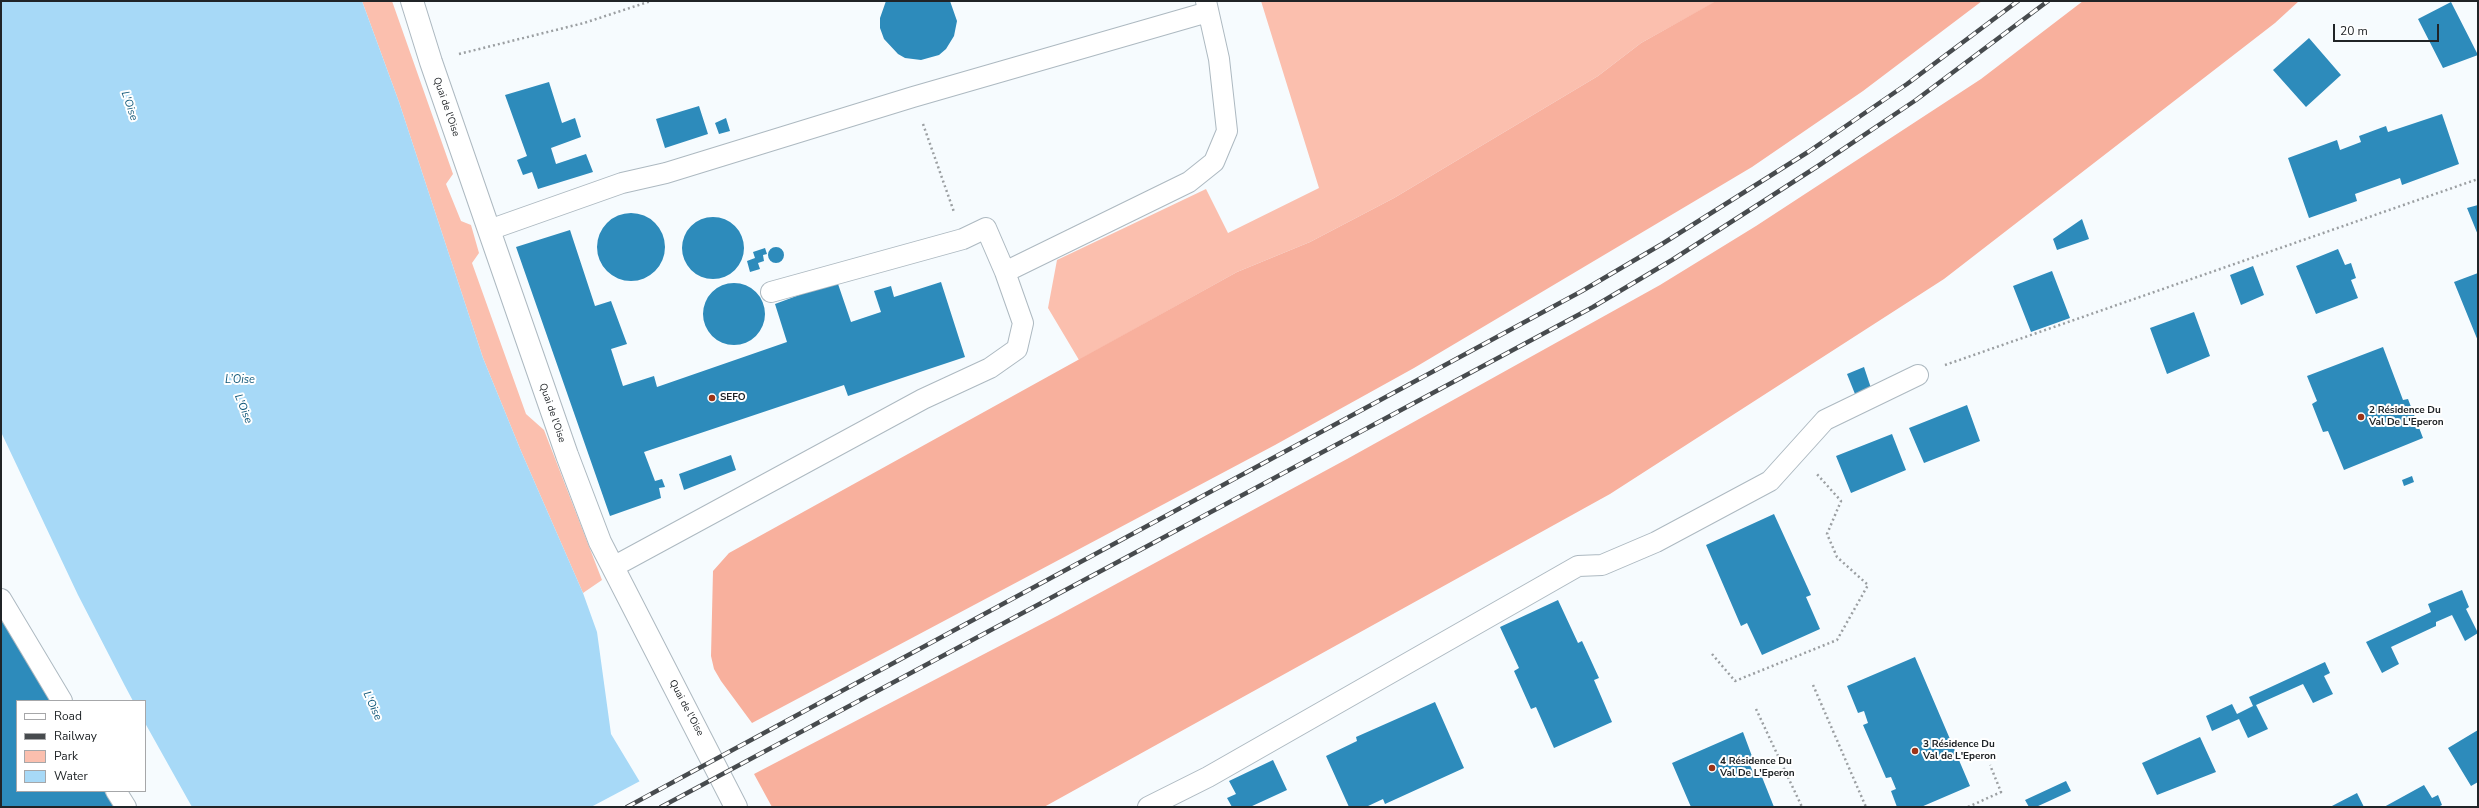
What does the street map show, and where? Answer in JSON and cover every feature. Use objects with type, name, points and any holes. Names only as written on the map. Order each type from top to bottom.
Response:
[{"type":"street","name":"Quai de l'Oise","points":[[412,1],[431,62],[567,455],[600,542],[736,807]]},
{"type":"lane","points":[[489,230],[622,183],[666,173],[1207,6],[1219,59],[1227,131],[1214,162],[1189,182],[1005,272]]},
{"type":"lane","points":[[613,567],[923,399],[990,368],[1017,349],[1023,323],[1005,272],[986,228],[963,238],[771,292]]},
{"type":"lane","points":[[1148,807],[1208,777],[1578,566],[1602,565],[1649,545],[1770,481],[1825,420],[1918,375]]},
{"type":"lane","points":[[1,599],[61,700]]},
{"type":"lane","points":[[117,792],[126,807]]},
{"type":"path","points":[[431,62],[584,23],[651,1]]},
{"type":"path","points":[[913,98],[963,238]]},
{"type":"path","points":[[1918,375],[2478,179]]},
{"type":"path","points":[[1712,654],[1735,681],[1836,640],[1868,585],[1837,557],[1827,534],[1841,501],[1797,451]]},
{"type":"path","points":[[1813,685],[1866,807]]},
{"type":"path","points":[[1756,709],[1802,807]]},
{"type":"path","points":[[1968,807],[2001,792],[1990,765]]},
{"type":"green space","points":[[362,1],[392,1],[453,174],[446,184],[461,221],[471,225],[479,253],[472,263],[526,414],[544,430],[602,580],[583,593],[521,451],[483,358],[399,102]]},
{"type":"green space","points":[[1261,1],[1717,1],[1641,43],[1598,76],[1394,198],[1310,242],[1237,272],[1079,360],[1048,308],[1057,260],[1206,189],[1228,233],[1319,188]]},
{"type":"shaded area","points":[[1716,1],[1982,1],[1863,91],[1752,167],[1414,368],[1275,445],[752,723],[721,681],[714,669],[711,656],[713,571],[729,553],[1237,272],[1310,242],[1394,198],[1598,76],[1641,43]]},
{"type":"shaded area","points":[[2083,1],[2299,1],[2275,23],[1944,279],[1610,494],[1044,807],[772,807],[754,774],[1057,616],[1347,459],[1660,285],[1756,226],[1981,79]]},
{"type":"water","name":"L’Oise","points":[[1,1],[362,1],[399,102],[483,358],[521,451],[583,593],[597,632],[611,734],[655,807],[192,807],[146,725],[146,700],[132,700],[78,595],[1,432]]},
{"type":"pier","points":[[642,780],[657,807],[591,807]]},
{"type":"building","points":[[886,1],[950,1],[957,21],[954,36],[946,49],[939,55],[921,60],[905,58],[898,54],[884,39],[880,28],[880,18]]},
{"type":"building","points":[[2451,2],[2478,55],[2443,68],[2418,19]]},
{"type":"building","points":[[2309,38],[2341,75],[2306,107],[2273,70]]},
{"type":"building","points":[[549,82],[562,123],[575,118],[581,137],[551,148],[556,164],[586,154],[593,172],[538,189],[532,172],[523,175],[517,160],[527,156],[505,95]]},
{"type":"building","points":[[699,106],[708,134],[665,148],[656,119]]},
{"type":"building","points":[[2442,114],[2459,164],[2402,185],[2400,178],[2355,194],[2357,201],[2309,218],[2288,158],[2337,140],[2340,150],[2361,142],[2359,136],[2386,126],[2388,132]]},
{"type":"building","points":[[726,118],[730,131],[719,134],[715,123]]},
{"type":"building","points":[[2478,205],[2478,235],[2467,208]]},
{"type":"building","points":[[631,213],[644,216],[655,223],[662,234],[665,247],[662,260],[655,271],[644,278],[631,281],[618,278],[607,271],[600,260],[597,247],[600,234],[607,223],[618,216]]},
{"type":"building","points":[[713,217],[730,222],[735,226],[739,231],[744,248],[739,265],[735,270],[730,274],[713,279],[696,274],[691,270],[687,265],[682,248],[687,231],[691,226],[696,222]]},
{"type":"building","points":[[2082,219],[2089,239],[2057,250],[2053,239]]},
{"type":"building","name":"SEFO","points":[[570,230],[595,306],[611,301],[627,344],[611,349],[623,386],[654,376],[657,387],[787,342],[775,304],[837,281],[851,322],[881,312],[874,291],[891,286],[894,297],[941,282],[965,357],[848,396],[844,385],[644,452],[655,481],[662,479],[665,487],[659,488],[661,498],[610,516],[516,247]]},
{"type":"building","points":[[773,247],[779,247],[784,252],[782,261],[779,263],[773,263],[768,258],[768,252]]},
{"type":"building","points":[[765,248],[767,254],[763,255],[764,261],[758,263],[760,269],[750,272],[747,261],[755,258],[753,252]]},
{"type":"building","points":[[2338,249],[2345,265],[2351,263],[2356,278],[2351,280],[2358,298],[2316,314],[2296,266]]},
{"type":"building","points":[[2253,266],[2264,295],[2241,305],[2230,275]]},
{"type":"building","points":[[2052,271],[2070,318],[2031,332],[2013,286]]},
{"type":"building","points":[[2478,273],[2478,341],[2454,282]]},
{"type":"building","points":[[728,283],[740,283],[756,292],[763,302],[765,314],[763,326],[756,336],[740,345],[728,345],[717,340],[708,331],[703,320],[703,308],[708,297],[717,288]]},
{"type":"building","points":[[2194,312],[2210,356],[2167,374],[2150,328]]},
{"type":"building","name":"2 Résidence Du Val De L'Eperon","points":[[2383,347],[2403,400],[2408,399],[2423,438],[2344,470],[2328,431],[2323,432],[2312,404],[2317,401],[2307,376]]},
{"type":"building","points":[[1864,367],[1871,388],[1855,394],[1847,374]]},
{"type":"building","points":[[1967,405],[1980,441],[1924,463],[1909,428]]},
{"type":"building","points":[[1892,434],[1906,470],[1851,493],[1836,456]]},
{"type":"building","points":[[731,455],[736,470],[684,490],[679,474]]},
{"type":"building","points":[[2412,476],[2414,482],[2404,486],[2402,480]]},
{"type":"building","points":[[1774,514],[1811,595],[1806,597],[1820,629],[1762,655],[1747,623],[1741,626],[1706,545]]},
{"type":"building","points":[[2462,590],[2469,607],[2466,609],[2478,633],[2465,641],[2452,615],[2436,622],[2436,626],[2391,647],[2399,664],[2382,673],[2366,642],[2431,612],[2428,604]]},
{"type":"building","points":[[1558,600],[1578,643],[1582,641],[1599,678],[1594,680],[1612,722],[1554,748],[1536,707],[1531,709],[1514,671],[1519,668],[1500,627]]},
{"type":"building","points":[[1,618],[50,700],[16,700],[16,792],[105,792],[114,807],[1,807]]},
{"type":"building","name":"3 Résidence Du Val de L'Eperon","points":[[1915,657],[1970,786],[1921,807],[1897,807],[1891,791],[1896,789],[1891,777],[1886,778],[1863,725],[1868,723],[1864,711],[1858,713],[1847,686]]},
{"type":"building","points":[[2325,662],[2330,673],[2324,676],[2333,694],[2313,703],[2303,684],[2256,705],[2268,729],[2248,738],[2239,719],[2212,731],[2206,716],[2232,704],[2237,714],[2253,706],[2249,697]]},
{"type":"building","points":[[1435,702],[1464,768],[1385,804],[1383,799],[1366,807],[1349,807],[1326,756],[1357,741],[1356,737]]},
{"type":"building","points":[[2478,730],[2478,782],[2471,786],[2448,748]]},
{"type":"building","name":"4 Résidence Du Val De L'Eperon","points":[[1743,732],[1753,759],[1749,763],[1754,774],[1760,772],[1774,807],[1691,807],[1672,763]]},
{"type":"building","points":[[2200,737],[2216,772],[2157,795],[2142,763]]},
{"type":"building","points":[[1273,760],[1287,790],[1250,807],[1232,807],[1227,798],[1236,794],[1229,781]]},
{"type":"building","points":[[2066,781],[2071,791],[2036,807],[2029,807],[2025,800]]},
{"type":"building","points":[[2424,785],[2432,798],[2438,795],[2442,805],[2438,807],[2384,807]]},
{"type":"building","points":[[2357,793],[2364,807],[2330,807]]},
{"type":"railway","points":[[627,807],[1582,291],[1662,244],[1808,152],[1907,84],[2018,1]]},
{"type":"railway","points":[[661,807],[1593,307],[1672,260],[1818,166],[1916,100],[2048,1]]},
{"type":"place","name":"SEFO","points":[[712,398]]},
{"type":"place","name":"2 Résidence Du Val De L'Eperon","points":[[2361,417]]},
{"type":"place","name":"3 Résidence Du Val de L'Eperon","points":[[1915,751]]},
{"type":"place","name":"4 Résidence Du Val De L'Eperon","points":[[1712,768]]},
{"type":"water label","name":"L'Oise","points":[[129,106]]},
{"type":"water label","name":"L'Oise","points":[[243,409]]},
{"type":"water label","name":"L'Oise","points":[[372,706]]}]
